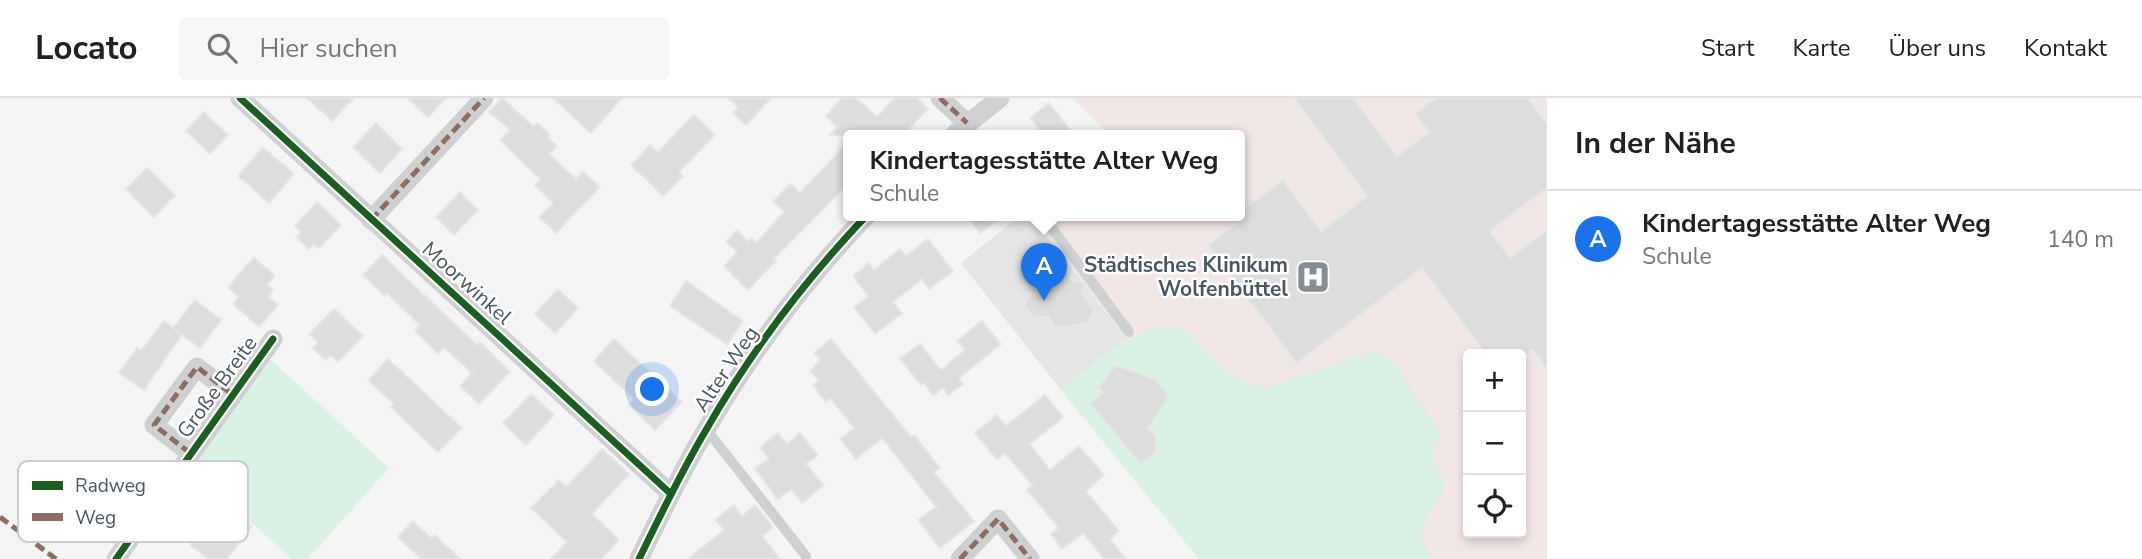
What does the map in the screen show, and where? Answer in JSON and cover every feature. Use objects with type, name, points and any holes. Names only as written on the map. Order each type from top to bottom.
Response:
[{"type":"street","name":"Moorwinkel","points":[[240,98],[671,494]]},
{"type":"street","points":[[371,220],[484,98]]},
{"type":"street","points":[[940,98],[965,130]]},
{"type":"street","points":[[967,130],[1000,98]]},
{"type":"street","name":"Alter Weg","points":[[639,559],[706,429],[737,380],[806,283],[862,221]]},
{"type":"street","name":"Große Breite","points":[[184,461],[273,340]]},
{"type":"street","name":"Große Breite","points":[[190,453],[154,425],[197,367],[233,395]]},
{"type":"street","points":[[960,559],[998,519],[1030,559]]},
{"type":"street","name":"Große Breite","points":[[116,559],[128,542]]},
{"type":"lane","points":[[1047,221],[1129,332]]},
{"type":"lane","points":[[706,429],[806,556]]},
{"type":"shaded area","name":"Städtisches Klinikum Wolfenbüttel","points":[[1073,98],[1547,98],[1547,559],[1199,559],[1061,390],[1127,338],[1034,221],[1245,221],[1245,130],[1104,130]]},
{"type":"shaded area","points":[[1014,221],[1034,221],[1127,338],[1061,390],[961,263]]},
{"type":"green space","points":[[1172,326],[1188,332],[1231,376],[1266,388],[1375,350],[1394,363],[1441,434],[1431,457],[1445,486],[1423,527],[1425,546],[1431,559],[1199,559],[1061,390],[1125,341],[1139,334]]},
{"type":"green space","points":[[270,359],[389,468],[308,559],[292,559],[248,519],[248,461],[191,461]]},
{"type":"building","points":[[307,98],[354,98],[332,121]]},
{"type":"building","points":[[408,98],[446,98],[428,117]]},
{"type":"building","points":[[502,98],[534,127],[537,123],[550,135],[548,138],[557,146],[549,154],[576,179],[583,171],[600,187],[556,233],[539,217],[553,203],[535,185],[540,179],[500,140],[510,130],[489,112]]},
{"type":"building","points":[[553,98],[622,98],[591,133]]},
{"type":"building","points":[[728,98],[771,98],[746,125],[733,113],[738,107]]},
{"type":"building","points":[[842,98],[856,98],[877,117],[895,98],[917,98],[928,109],[908,130],[843,130],[843,135],[830,135],[837,127],[826,116]]},
{"type":"building","points":[[1294,98],[1353,98],[1397,156],[1429,132],[1415,114],[1436,98],[1528,98],[1547,124],[1547,188],[1490,231],[1510,258],[1547,230],[1547,368],[1533,350],[1526,354],[1526,349],[1482,349],[1422,268],[1296,363],[1208,245],[1241,221],[1245,221],[1245,208],[1283,180],[1321,231],[1367,196]]},
{"type":"building","points":[[1049,103],[1070,130],[1040,130],[1030,118]]},
{"type":"building","points":[[204,112],[228,135],[210,154],[186,131]]},
{"type":"building","points":[[694,115],[715,135],[679,172],[683,176],[663,196],[631,165],[650,145],[658,152]]},
{"type":"building","points":[[376,123],[402,149],[380,173],[353,147]]},
{"type":"building","points":[[263,147],[294,174],[269,203],[238,176]]},
{"type":"building","points":[[843,147],[843,189],[774,259],[776,261],[748,290],[724,266],[737,252],[726,242],[737,230],[748,241],[751,238],[756,243],[784,212],[773,202],[790,184],[800,193]]},
{"type":"building","points":[[147,168],[175,195],[154,217],[126,189]]},
{"type":"building","points":[[460,192],[478,210],[454,235],[436,217]]},
{"type":"building","points":[[317,202],[341,225],[319,248],[314,244],[309,249],[296,237],[301,232],[295,226]]},
{"type":"building","points":[[971,221],[996,221],[980,233]]},
{"type":"building","points":[[928,239],[953,271],[929,289],[922,279],[893,302],[902,313],[875,334],[854,307],[868,296],[853,276],[869,263],[874,270],[900,249],[906,256]]},
{"type":"building","points":[[382,255],[477,345],[480,342],[510,372],[479,404],[460,386],[472,373],[444,347],[438,354],[415,331],[420,325],[387,293],[385,296],[363,275]]},
{"type":"building","points":[[254,257],[275,276],[267,285],[273,290],[269,297],[278,305],[259,327],[233,304],[239,297],[228,287]]},
{"type":"building","points":[[1065,272],[1073,282],[1081,281],[1085,285],[1081,293],[1094,310],[1088,323],[1054,328],[1048,316],[1034,318],[1024,306],[1039,274]]},
{"type":"building","points":[[686,281],[743,321],[727,344],[670,306]]},
{"type":"building","points":[[558,289],[578,308],[555,333],[535,314]]},
{"type":"building","points":[[195,300],[221,320],[200,348],[173,328]]},
{"type":"building","points":[[334,309],[363,336],[338,362],[330,355],[326,360],[312,348],[318,342],[309,334]]},
{"type":"building","points":[[164,321],[182,334],[144,390],[119,373],[137,348],[141,351]]},
{"type":"building","points":[[982,321],[1001,344],[959,378],[963,384],[948,395],[943,388],[933,396],[900,359],[920,344],[941,370],[965,350],[957,341]]},
{"type":"building","points":[[614,339],[682,402],[655,430],[629,405],[634,399],[594,361]]},
{"type":"building","points":[[831,339],[911,437],[914,435],[940,468],[934,472],[974,521],[940,548],[918,520],[936,507],[882,438],[856,459],[840,439],[854,428],[830,398],[826,402],[813,386],[819,381],[811,371],[820,359],[814,353]]},
{"type":"building","points":[[388,359],[462,428],[438,452],[391,407],[394,404],[368,380]]},
{"type":"building","points":[[1116,365],[1156,380],[1169,396],[1148,428],[1156,436],[1155,453],[1140,464],[1090,403],[1103,392],[1099,387]]},
{"type":"building","points":[[531,394],[554,415],[526,445],[503,423]]},
{"type":"building","points":[[1045,395],[1063,417],[1030,444],[1050,470],[1079,446],[1104,475],[1086,491],[1119,531],[1110,539],[1126,559],[1104,559],[1083,533],[1062,549],[1051,534],[1059,528],[1027,490],[1032,485],[1005,453],[997,460],[975,433],[997,415],[1006,426]]},
{"type":"building","points":[[778,433],[787,444],[800,433],[818,455],[806,464],[824,485],[802,503],[791,489],[778,499],[755,469],[769,458],[760,448]]},
{"type":"building","points":[[602,449],[629,474],[592,514],[619,540],[601,559],[551,559],[567,542],[531,508],[559,480],[566,487]]},
{"type":"building","points":[[734,505],[742,516],[755,505],[773,527],[762,536],[780,559],[688,559],[724,530],[715,520]]},
{"type":"building","points":[[413,521],[431,538],[435,535],[460,559],[421,559],[398,537]]},
{"type":"building","points":[[192,542],[240,542],[227,559],[209,559],[190,545]]},
{"type":"marked path","points":[[371,220],[484,98]]},
{"type":"marked path","points":[[940,98],[967,123]]},
{"type":"marked path","points":[[190,453],[154,425],[197,367],[233,395]]},
{"type":"marked path","points":[[0,517],[18,530]]},
{"type":"marked path","points":[[960,559],[998,519],[1030,559]]},
{"type":"marked path","points":[[33,542],[56,559]]},
{"type":"cycle path","points":[[240,98],[671,494]]},
{"type":"cycle path","points":[[639,559],[688,462],[741,373],[801,291],[862,221]]},
{"type":"cycle path","points":[[186,461],[273,339]]},
{"type":"cycle path","points":[[116,559],[128,542]]},
{"type":"place","name":"Städtisches Klinikum Wolfenbüttel","points":[[1313,277]]},
{"type":"place","name":"Kindertagesstätte Alter Weg","points":[[1044,301]]}]
